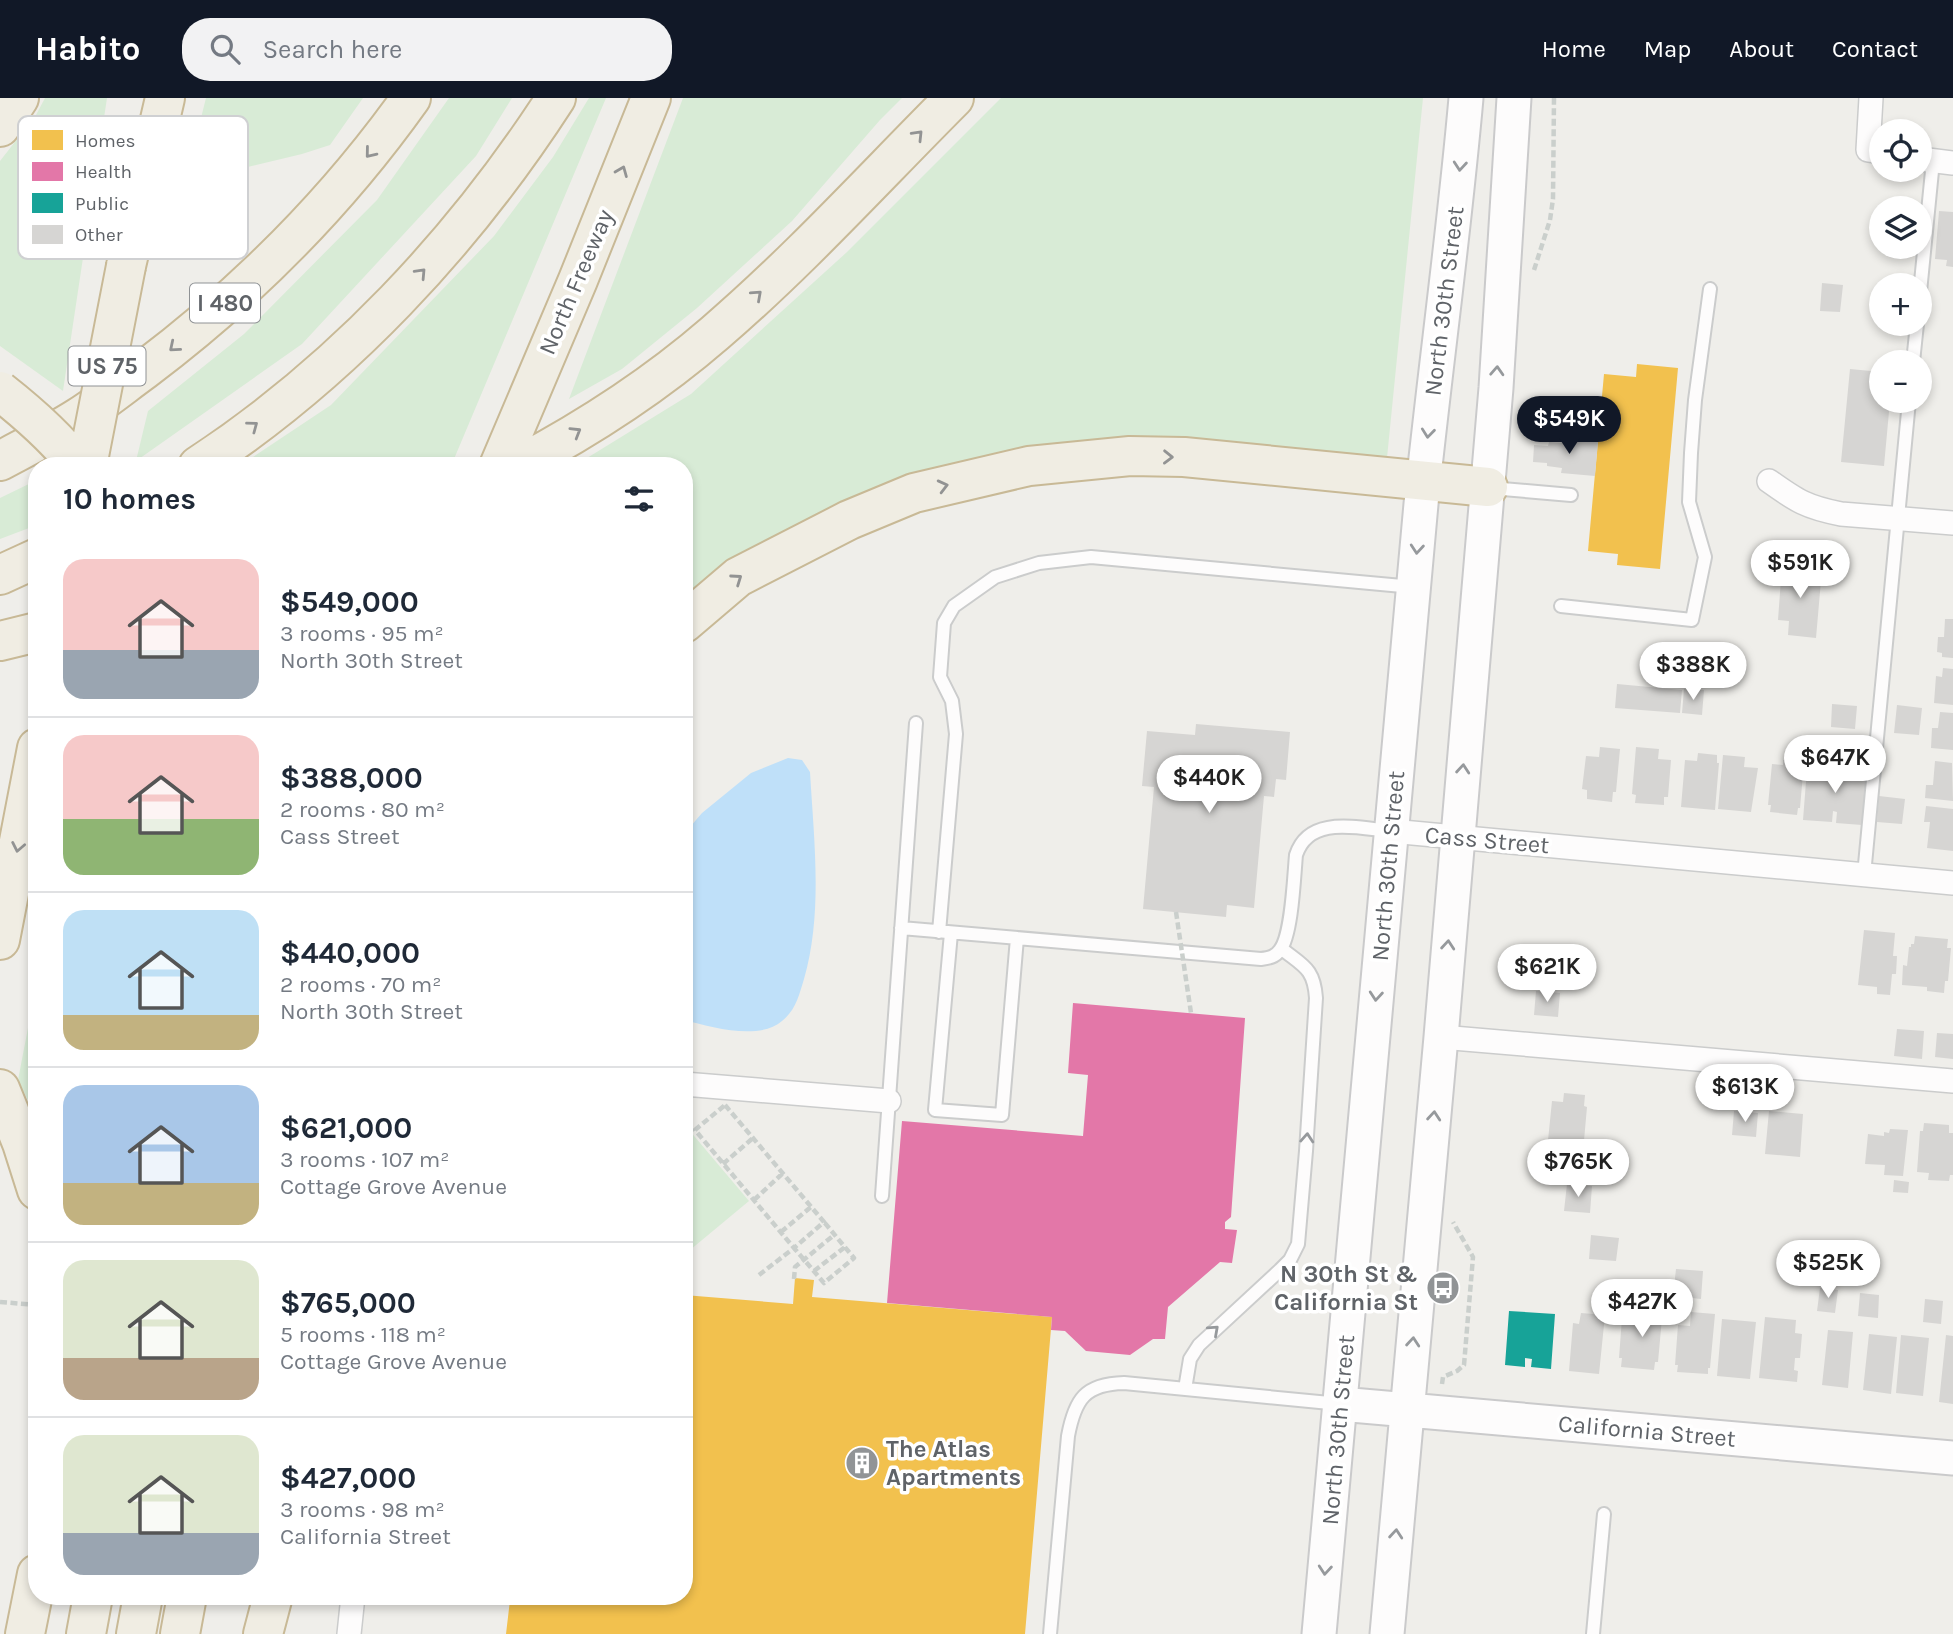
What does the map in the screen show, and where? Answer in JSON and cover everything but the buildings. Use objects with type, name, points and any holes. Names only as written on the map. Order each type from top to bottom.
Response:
[{"type":"highway","points":[[0,127],[19,98]]},
{"type":"highway","points":[[139,116],[141,98]]},
{"type":"highway","name":"US 75","points":[[162,116],[166,98]]},
{"type":"highway","name":"I 480","points":[[0,461],[80,417],[198,327],[299,233],[356,169],[411,98]]},
{"type":"highway","points":[[211,457],[288,399],[352,343],[430,264],[474,213],[556,98]]},
{"type":"highway","name":"North Freeway","points":[[503,457],[651,98]]},
{"type":"highway","points":[[533,457],[620,404],[715,333],[834,221],[954,98]]},
{"type":"highway","points":[[126,266],[127,259]]},
{"type":"highway","name":"US 75","points":[[89,457],[128,259]]},
{"type":"highway","points":[[0,391],[30,415],[71,457]]},
{"type":"highway","points":[[693,615],[738,577],[849,520],[914,493],[1029,466],[1130,456],[1184,457],[1488,487]]},
{"type":"highway","points":[[0,575],[28,562]]},
{"type":"highway","points":[[0,641],[28,634]]},
{"type":"highway","points":[[1,934],[28,794]]},
{"type":"highway","points":[[0,1089],[28,1162]]},
{"type":"highway","points":[[25,1634],[31,1605]]},
{"type":"highway","points":[[86,1634],[91,1605]]},
{"type":"highway","points":[[136,1634],[141,1605]]},
{"type":"highway","points":[[180,1634],[185,1605]]},
{"type":"highway","points":[[251,1634],[255,1605]]},
{"type":"highway","points":[[263,1634],[271,1605]]},
{"type":"main road","name":"North 30th Street","points":[[1319,1634],[1423,481],[1466,98]]},
{"type":"main road","name":"North 30th Street","points":[[1387,1634],[1488,487],[1514,98]]},
{"type":"main road","name":"California Street","points":[[1340,1404],[1953,1458]]},
{"type":"street","points":[[1871,98],[1872,119]]},
{"type":"street","points":[[1769,481],[1811,507],[1841,514],[1953,523]]},
{"type":"street","name":"Cass Street","points":[[1391,831],[1953,883]]},
{"type":"street","points":[[1441,1037],[1953,1081]]},
{"type":"street","points":[[693,1085],[889,1101]]},
{"type":"street","points":[[349,1634],[352,1605]]},
{"type":"lane","points":[[1922,273],[1935,161]]},
{"type":"lane","points":[[1561,606],[1692,620],[1705,557],[1689,502],[1690,453],[1710,289]]},
{"type":"lane","points":[[1864,875],[1908,413]]},
{"type":"lane","points":[[1488,487],[1571,495]]},
{"type":"lane","points":[[1017,938],[1002,1115],[936,1110],[956,734],[951,701],[940,677],[944,623],[954,606],[995,577],[1039,563],[1091,557],[1414,587]]},
{"type":"lane","points":[[883,1196],[916,723]]},
{"type":"lane","name":"Cass Street","points":[[1282,949],[1287,935],[1296,855],[1300,843],[1315,831],[1327,828],[1391,831]]},
{"type":"lane","points":[[901,928],[1261,959],[1273,957],[1282,949],[1309,970],[1315,983],[1316,998],[1298,1244],[1290,1260],[1199,1345],[1190,1359],[1185,1389]]},
{"type":"lane","points":[[1050,1634],[1068,1436],[1075,1407],[1087,1393],[1111,1383],[1124,1383],[1340,1404]]},
{"type":"lane","points":[[1593,1634],[1604,1514]]},
{"type":"path","points":[[1176,912],[1191,1013]]},
{"type":"path","points":[[725,1105],[753,1138],[854,1258],[824,1283],[695,1130],[725,1105]]},
{"type":"path","points":[[723,1164],[753,1138]]},
{"type":"path","points":[[754,1200],[782,1173]]},
{"type":"path","points":[[780,1232],[811,1207]]},
{"type":"path","points":[[759,1275],[824,1222]]},
{"type":"path","points":[[794,1279],[795,1268],[834,1235]]},
{"type":"path","points":[[814,1271],[845,1247]]},
{"type":"path","points":[[0,1302],[28,1304]]},
{"type":"green space","points":[[45,98],[107,98],[104,116],[36,115]]},
{"type":"green space","points":[[206,98],[363,98],[330,145],[248,167],[248,116],[202,116]]},
{"type":"green space","points":[[449,98],[512,98],[476,156],[302,344],[142,457],[137,457],[148,411],[244,334],[377,200]]},
{"type":"green space","points":[[589,98],[606,98],[455,457],[253,457],[331,405],[494,236],[553,157]]},
{"type":"green space","points":[[683,98],[902,98],[792,221],[697,308],[622,369],[569,399]]},
{"type":"green space","points":[[1001,98],[1423,98],[1387,458],[1095,442],[887,483],[726,563],[693,588],[693,457],[589,457],[691,394],[847,252]]},
{"type":"green space","points":[[18,138],[18,259],[83,259],[63,391],[0,346],[0,161]]},
{"type":"green space","points":[[28,484],[28,528],[0,539],[0,498]]},
{"type":"green space","points":[[28,1028],[28,1101],[18,1080]]},
{"type":"green space","points":[[693,1135],[749,1201],[693,1248]]},
{"type":"water","points":[[788,758],[802,760],[810,772],[816,877],[814,929],[804,979],[791,1012],[772,1027],[734,1031],[693,1022],[693,824],[751,773]]},
{"type":"place","name":"N 30th St & California St","points":[[1443,1288]]},
{"type":"place","name":"The Atlas Apartments","points":[[862,1463]]}]
